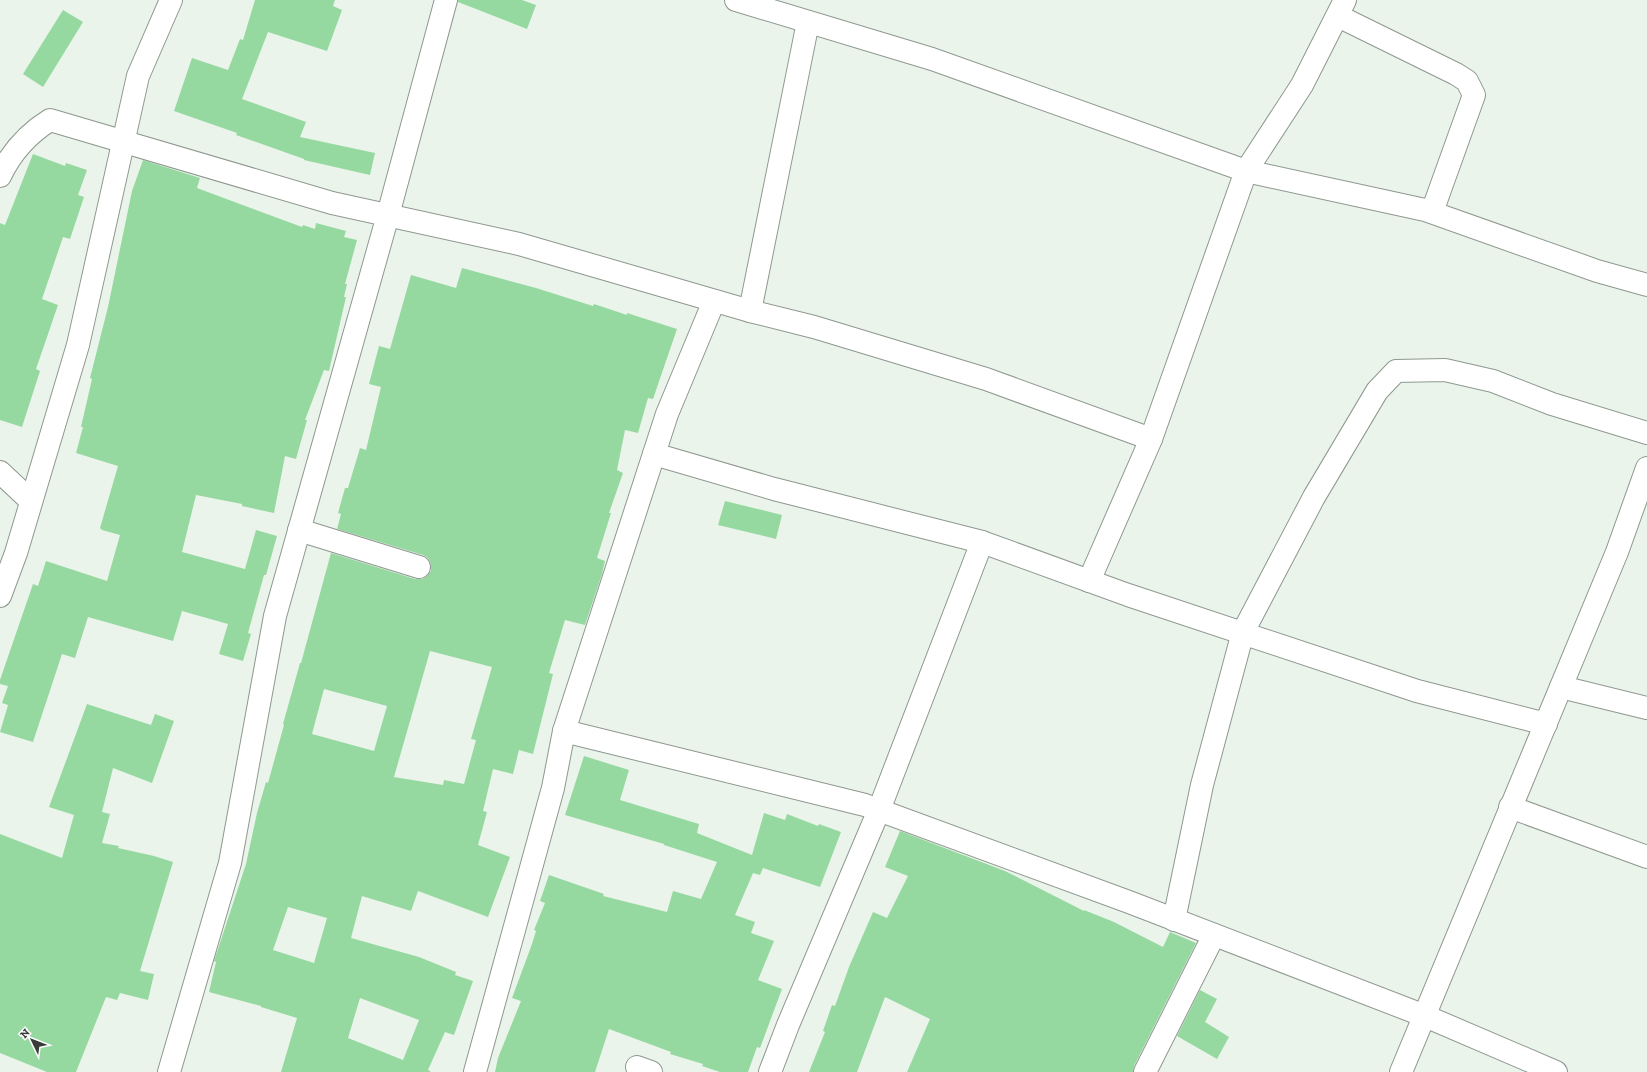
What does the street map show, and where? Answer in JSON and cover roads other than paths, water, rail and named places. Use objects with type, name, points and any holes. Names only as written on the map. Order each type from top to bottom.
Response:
[{"type":"street","points":[[0,596],[16,553],[78,345],[138,76],[171,0]]},
{"type":"street","points":[[169,1072],[230,863],[275,616],[388,215],[446,0]]},
{"type":"street","points":[[736,0],[759,3],[808,22],[932,60],[1246,171],[1432,212],[1597,271],[1647,285]]},
{"type":"street","points":[[1090,581],[1151,439],[1246,171],[1302,85],[1341,8],[1467,81],[1474,94],[1432,212]]},
{"type":"street","points":[[750,311],[808,22]]},
{"type":"street","points":[[0,176],[7,161],[35,129],[50,120],[124,140],[332,203],[519,244],[714,301],[814,328],[986,378],[1151,439]]},
{"type":"street","points":[[475,1072],[553,788],[564,731],[667,414],[714,301]]},
{"type":"street","points":[[1174,920],[1202,785],[1243,632],[1318,490],[1376,390],[1396,371],[1445,370],[1493,381],[1552,404],[1647,433]]},
{"type":"street","points":[[654,454],[774,489],[982,542],[1090,581],[1417,691],[1546,724]]},
{"type":"street","points":[[1401,1072],[1617,552],[1647,468]]},
{"type":"street","points":[[0,472],[31,501]]},
{"type":"street","points":[[299,530],[419,567]]},
{"type":"street","points":[[770,1072],[788,1025],[879,810],[982,542]]},
{"type":"street","points":[[1561,687],[1647,708]]},
{"type":"street","points":[[564,731],[865,805],[1214,935],[1425,1016],[1556,1072]]},
{"type":"street","points":[[1510,807],[1647,857]]},
{"type":"street","points":[[1146,1072],[1214,935]]}]
